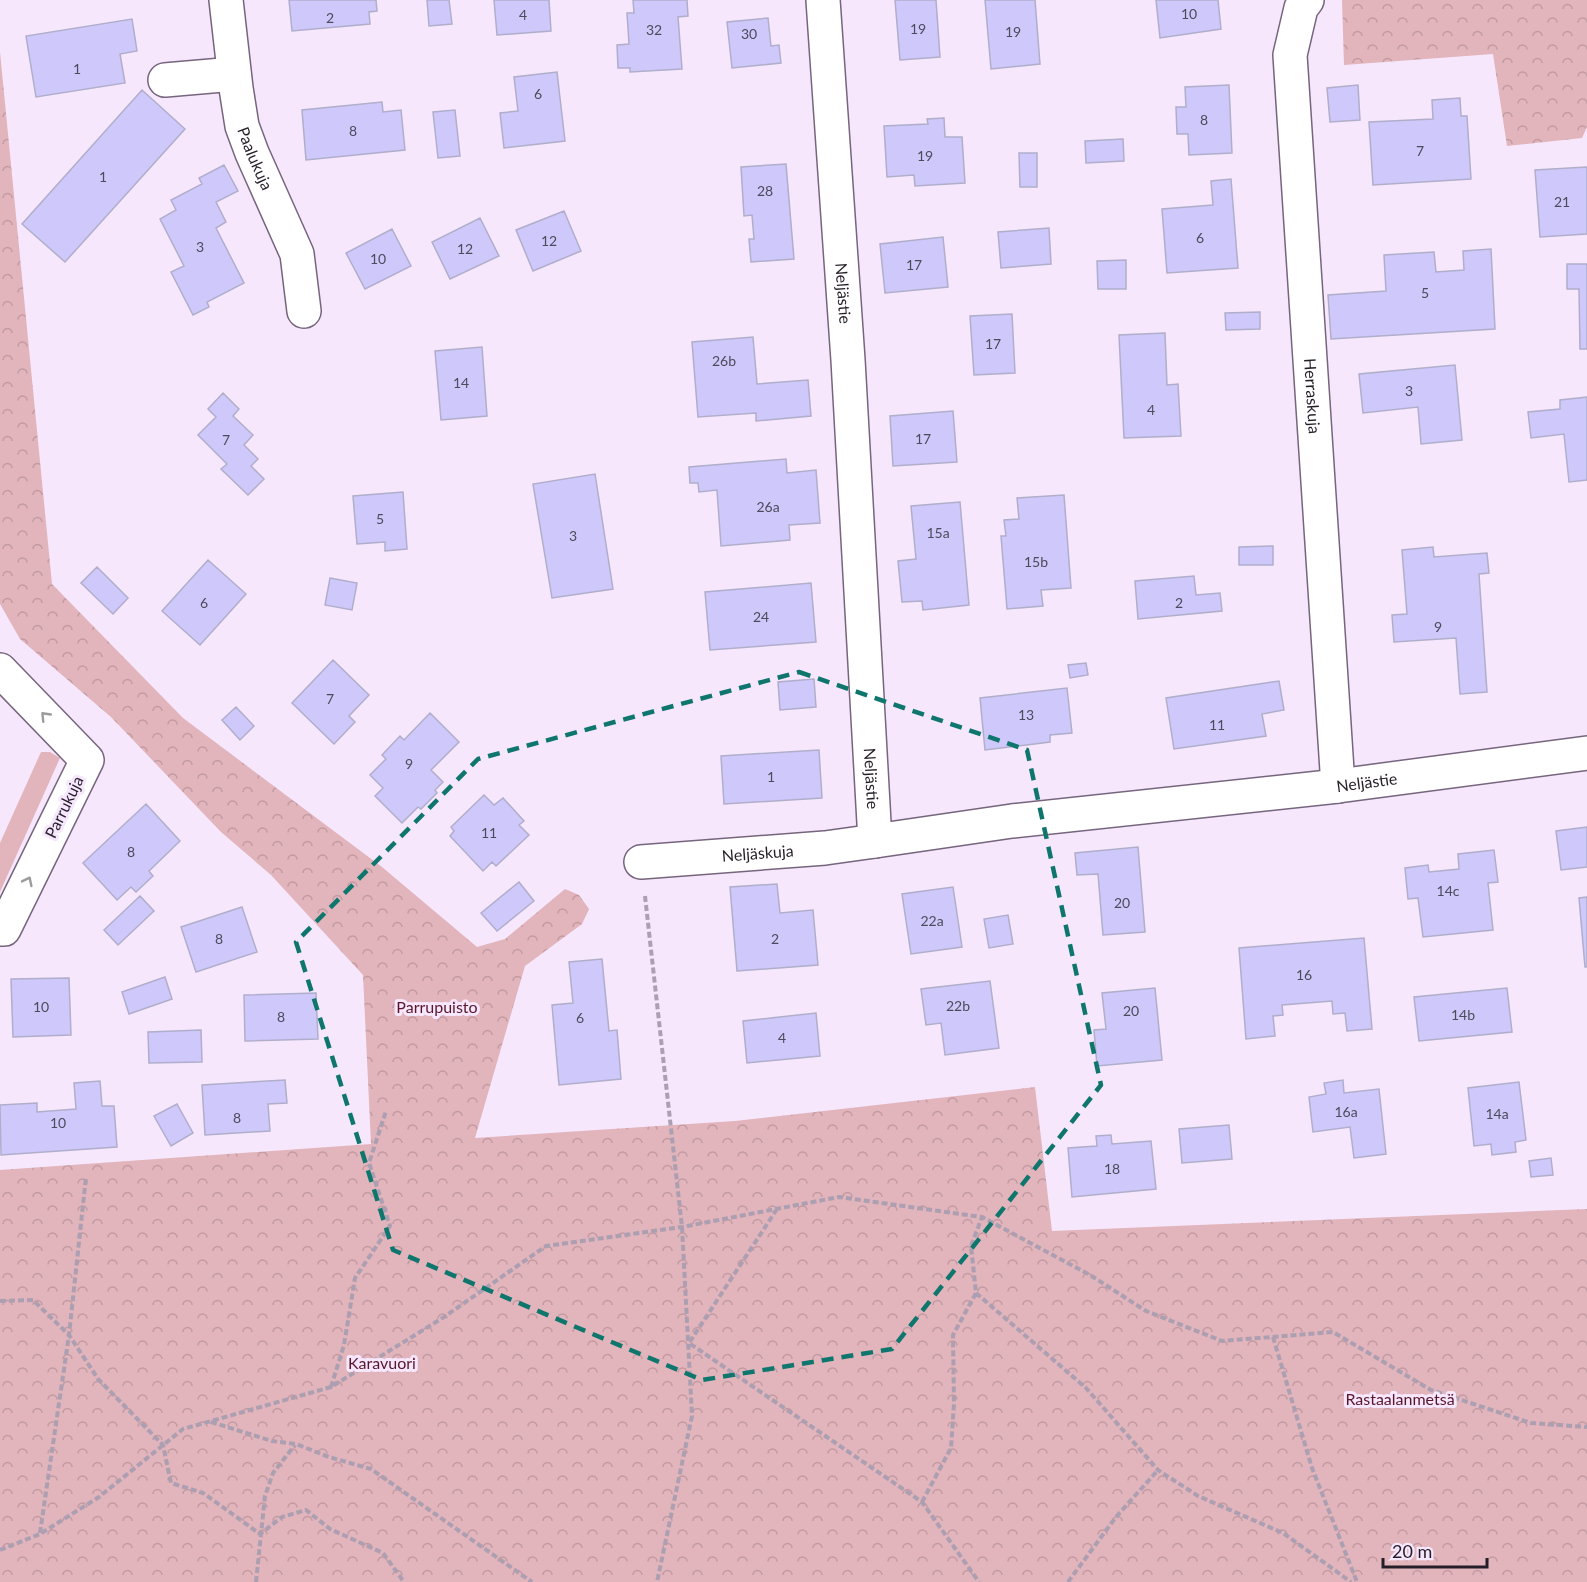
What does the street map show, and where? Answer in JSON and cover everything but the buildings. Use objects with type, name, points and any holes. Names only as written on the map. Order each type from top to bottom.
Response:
[{"type":"street","name":"Paalukuja","points":[[226,0],[242,126],[297,254],[304,311]]},
{"type":"street","name":"Neljästie","points":[[823,0],[848,360],[875,841],[1012,821],[1338,786],[1587,753]]},
{"type":"street","name":"Herraskuja","points":[[1304,4],[1290,55],[1338,786]]},
{"type":"street","points":[[165,80],[234,74]]},
{"type":"street","name":"Parrukuja","points":[[0,670],[87,759],[4,929],[0,929]]},
{"type":"street","name":"Neljäskuja","points":[[641,862],[825,848],[875,841]]},
{"type":"path","points":[[641,862],[682,1227],[693,1416],[657,1582]]},
{"type":"path","points":[[332,1387],[344,1345],[355,1278],[390,1226],[369,1163],[386,1111]]},
{"type":"path","points":[[40,1534],[69,1335],[87,1177]]},
{"type":"path","points":[[0,1550],[40,1534],[99,1497],[183,1429],[332,1387],[444,1317],[546,1246],[682,1227],[839,1197],[982,1217],[1090,1275],[1146,1311],[1222,1341],[1333,1332],[1431,1390],[1531,1423],[1587,1427]]},
{"type":"path","points":[[689,1343],[777,1209]]},
{"type":"path","points":[[922,1502],[951,1448],[954,1404],[953,1335],[976,1293],[971,1246],[982,1217]]},
{"type":"path","points":[[976,1293],[1086,1388],[1158,1470],[1198,1496],[1283,1533],[1351,1582]]},
{"type":"path","points":[[0,1301],[33,1300],[69,1335],[98,1379],[163,1445],[171,1483],[203,1493],[260,1534]]},
{"type":"path","points":[[1273,1337],[1312,1468],[1357,1582]]},
{"type":"path","points":[[689,1343],[922,1502],[979,1582]]},
{"type":"path","points":[[210,1422],[272,1441],[296,1444],[329,1457],[371,1469],[532,1582]]},
{"type":"path","points":[[256,1582],[265,1496],[273,1473],[296,1444]]},
{"type":"path","points":[[1068,1582],[1116,1517],[1158,1470]]},
{"type":"path","points":[[260,1534],[282,1516],[306,1510],[330,1529],[383,1553],[404,1582]]},
{"type":"highlighted area","points":[[799,672],[1027,750],[1101,1085],[892,1349],[702,1380],[393,1250],[296,942],[478,759]]},
{"type":"green space","points":[[1342,0],[1587,0],[1587,127],[1582,138],[1507,146],[1493,54],[1344,65]]},
{"type":"green space","points":[[0,52],[52,584],[183,718],[382,867],[477,947],[505,939],[565,889],[579,895],[589,909],[582,924],[525,966],[475,1138],[735,1121],[1035,1087],[1052,1231],[1587,1209],[1587,1582],[0,1582],[0,1170],[371,1144],[363,975],[271,875],[221,832],[111,717],[20,639],[0,604]]},
{"type":"green space","points":[[41,752],[50,752],[60,758],[0,892],[0,843]]},
{"type":"park label","name":"Parrupuisto","points":[[437,1007]]},
{"type":"park label","name":"Karavuori","points":[[382,1363]]},
{"type":"park label","name":"Rastaalanmetsä","points":[[1400,1399]]}]
